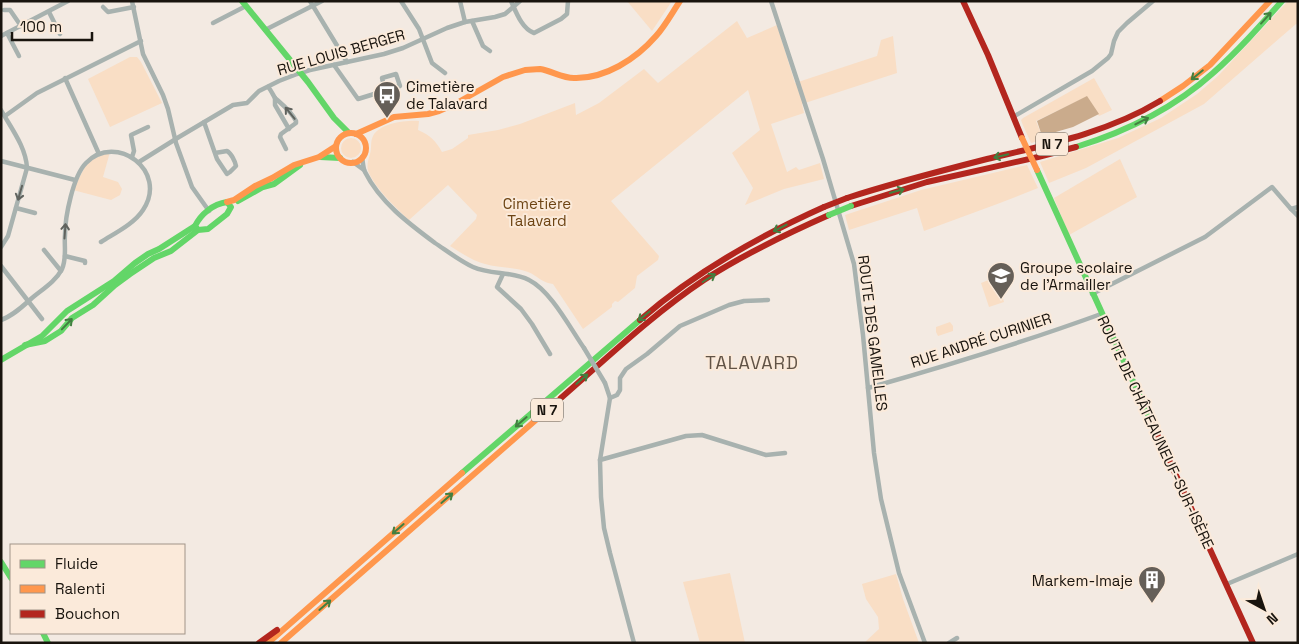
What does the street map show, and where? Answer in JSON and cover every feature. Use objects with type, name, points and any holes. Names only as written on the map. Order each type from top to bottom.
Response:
[{"type":"main road","points":[[196,228],[198,219],[219,203],[229,205],[279,181],[303,163],[319,157],[336,146],[344,135],[352,134],[400,116],[424,115],[440,111],[458,103],[499,79],[528,69],[540,68],[574,78],[611,70],[627,61],[650,43],[680,1]]},
{"type":"main road","name":"ROUTE DE CHÂTEAUNEUF-SUR-ISÈRE","points":[[962,1],[988,55],[1022,138],[1101,314],[1253,643]]},
{"type":"main road","name":"N 7","points":[[268,643],[657,304],[698,275],[734,252],[795,220],[847,198],[930,172],[1047,145],[1110,126],[1135,115],[1172,94],[1210,64],[1270,1]]},
{"type":"main road","name":"N 7","points":[[284,641],[633,335],[703,281],[740,259],[800,228],[851,206],[937,179],[1054,153],[1097,140],[1134,125],[1170,105],[1206,80],[1282,1]]},
{"type":"main road","points":[[244,4],[301,73],[334,118],[352,134],[359,136],[364,142],[365,151],[362,157],[353,162],[346,162],[340,158],[336,146]]},
{"type":"main road","points":[[334,118],[340,138]]},
{"type":"main road","points":[[364,142],[377,124]]},
{"type":"main road","points":[[319,157],[340,158]]},
{"type":"main road","points":[[2,360],[42,336],[67,311],[114,281],[148,254],[196,228],[208,229],[228,214],[229,205]]},
{"type":"main road","points":[[1,562],[10,576]]},
{"type":"main road","points":[[259,643],[276,630],[292,622]]},
{"type":"street","points":[[1,36],[68,1]]},
{"type":"street","points":[[310,1],[348,62]]},
{"type":"street","points":[[265,30],[322,1]]},
{"type":"street","points":[[401,1],[419,29],[432,64],[445,73]]},
{"type":"street","points":[[460,1],[465,22]]},
{"type":"street","points":[[511,1],[526,28],[534,32],[561,19],[567,14],[568,1]]},
{"type":"street","name":"RUE LOUIS BERGER","points":[[139,162],[233,106],[247,103],[259,91],[301,73],[403,48],[465,22],[505,14],[520,1]]},
{"type":"street","name":"ROUTE DES GAMELLES","points":[[771,1],[823,159],[854,264],[874,453],[883,508],[899,573],[925,643]]},
{"type":"street","points":[[1013,117],[1092,71],[1108,58],[1118,32],[1146,3],[1153,1]]},
{"type":"street","points":[[103,7],[108,12],[134,3],[143,54],[165,102],[175,140],[192,187],[209,211]]},
{"type":"street","points":[[213,23],[244,4]]},
{"type":"street","points":[[4,10],[10,10],[21,26]]},
{"type":"street","points":[[49,12],[60,34]]},
{"type":"street","points":[[472,21],[483,46],[490,51]]},
{"type":"street","points":[[7,33],[18,56]]},
{"type":"street","points":[[5,116],[37,93],[140,41]]},
{"type":"street","points":[[334,65],[358,99],[385,91],[400,86],[396,74],[382,78],[385,91]]},
{"type":"street","points":[[65,78],[99,154]]},
{"type":"street","points":[[268,87],[275,98],[291,112],[296,120],[296,123],[281,134],[280,137],[286,149]]},
{"type":"street","points":[[275,98],[275,105],[289,129]]},
{"type":"street","points":[[1,110],[24,150],[28,168],[8,236],[1,247]]},
{"type":"street","points":[[204,122],[216,159],[227,174],[234,169],[236,166],[229,152],[215,154]]},
{"type":"street","points":[[132,157],[134,151],[131,135],[148,127]]},
{"type":"street","points":[[1,320],[29,301],[53,281],[61,271],[65,256],[66,222],[75,180],[84,165],[99,154],[110,152],[132,157],[146,171],[150,182],[150,192],[144,208],[138,217],[101,242]]},
{"type":"street","points":[[362,157],[364,170]]},
{"type":"street","points":[[1,160],[75,180]]},
{"type":"street","points":[[353,162],[364,170],[385,200],[412,226],[447,251],[474,267],[516,276],[529,280],[540,287],[549,296],[605,382],[610,398],[600,460],[604,528],[634,643]]},
{"type":"street","points":[[1092,294],[1205,237],[1272,187],[1298,216]]},
{"type":"street","points":[[1291,209],[1298,207]]},
{"type":"street","points":[[16,208],[34,213]]},
{"type":"street","points":[[44,250],[61,271]]},
{"type":"street","points":[[65,256],[85,261],[85,264]]},
{"type":"street","points":[[1,266],[42,319]]},
{"type":"street","points":[[503,274],[497,287],[520,309],[532,324],[550,354]]},
{"type":"street","points":[[610,398],[617,395],[620,390],[620,378],[626,369],[680,326],[729,305],[744,301],[768,300]]},
{"type":"street","name":"RUE ANDRÉ CURINIER","points":[[868,388],[940,368],[1101,314]]},
{"type":"street","points":[[600,460],[686,436],[702,435],[766,455],[785,453]]},
{"type":"street","points":[[1226,584],[1298,554]]},
{"type":"street","points":[[949,643],[957,638]]},
{"type":"green space","points":[[627,1],[672,1],[652,31]]},
{"type":"green space","points":[[1288,1],[1298,1],[1298,25],[1296,24],[1204,104],[1086,168],[1049,183],[1040,162],[1118,138],[1161,118],[1197,94],[1218,76]]},
{"type":"green space","name":"Cimetière Talavard","points":[[737,21],[747,38],[777,25],[795,83],[877,56],[881,40],[893,36],[897,73],[802,104],[804,113],[771,124],[787,172],[796,167],[799,170],[820,163],[824,179],[784,189],[745,205],[753,188],[732,153],[760,130],[748,90],[611,201],[659,256],[658,260],[637,276],[635,288],[618,302],[615,301],[612,307],[583,329],[553,284],[523,270],[481,263],[450,246],[476,219],[477,215],[448,185],[409,220],[381,192],[369,173],[368,163],[372,138],[376,132],[387,125],[419,121],[418,130],[432,139],[442,152],[452,149],[468,138],[468,135],[520,124],[575,103],[576,115],[599,103],[644,69],[658,83]]},
{"type":"green space","points":[[130,57],[137,57],[141,62],[162,103],[110,127],[88,79]]},
{"type":"green space","points":[[1094,78],[1112,110],[1099,116],[1086,97],[1036,121],[1042,140],[1031,143],[1021,120]]},
{"type":"green space","points":[[351,138],[358,141],[361,148],[358,155],[351,158],[344,155],[341,148],[344,141]]},
{"type":"green space","points":[[110,152],[103,177],[118,182],[122,189],[120,195],[111,200],[73,190],[88,161]]},
{"type":"green space","points":[[1120,159],[1137,197],[1069,235],[1054,198]]},
{"type":"green space","points":[[1027,165],[1038,188],[924,231],[917,208],[849,230],[845,215],[921,190]]},
{"type":"green space","points":[[996,277],[1004,302],[989,307],[981,283]]},
{"type":"green space","points":[[950,322],[953,326],[953,331],[938,336],[936,327]]},
{"type":"green space","points":[[730,573],[745,643],[700,643],[683,582]]},
{"type":"green space","points":[[896,574],[919,643],[864,643],[879,629],[878,617],[866,599],[862,584]]},
{"type":"shaded area","points":[[1087,96],[1099,114],[1073,127],[1042,136],[1037,121]]},
{"type":"traffic: fast","points":[[242,1],[308,82],[334,118],[349,133]]},
{"type":"traffic: fast","points":[[1076,147],[1113,134],[1148,118],[1198,86],[1231,56],[1282,1]]},
{"type":"traffic: fast","points":[[320,157],[340,158]]},
{"type":"traffic: fast","points":[[238,201],[263,187],[274,184],[300,165]]},
{"type":"traffic: fast","points":[[1037,170],[1152,423]]},
{"type":"traffic: fast","points":[[25,345],[45,341],[61,331],[72,318],[93,305],[130,274],[154,258],[171,251],[198,230],[208,229],[227,214],[231,207],[227,202],[212,207],[204,214],[195,226],[198,230]]},
{"type":"traffic: fast","points":[[829,215],[851,206]]},
{"type":"traffic: fast","points":[[1,360],[42,336],[67,311],[114,281],[148,254],[195,226]]},
{"type":"traffic: fast","points":[[462,473],[640,320]]},
{"type":"traffic: fast","points":[[1,562],[10,576]]},
{"type":"traffic: fast","points":[[44,634],[48,643]]},
{"type":"traffic: slow","points":[[356,134],[394,117],[428,114],[439,111],[503,77],[525,70],[540,69],[574,78],[597,75],[608,71],[629,60],[648,44],[662,28],[680,1]]},
{"type":"traffic: slow","points":[[1160,101],[1210,65],[1270,1]]},
{"type":"traffic: slow","points":[[351,133],[361,138],[366,148],[361,158],[351,163],[341,158],[336,148],[341,138],[351,133]]},
{"type":"traffic: slow","points":[[1022,138],[1037,170]]},
{"type":"traffic: slow","points":[[227,202],[234,200],[255,186],[294,165],[319,157],[336,146]]},
{"type":"traffic: slow","points":[[281,643],[561,398]]},
{"type":"traffic: slow","points":[[268,643],[462,473]]},
{"type":"traffic: jam","points":[[963,1],[988,55],[1022,138]]},
{"type":"traffic: jam","points":[[847,198],[934,173],[1076,137],[1119,122],[1160,101]]},
{"type":"traffic: jam","points":[[851,206],[927,182],[1076,147]]},
{"type":"traffic: jam","points":[[824,207],[847,198]]},
{"type":"traffic: jam","points":[[640,320],[705,271],[751,243],[824,207]]},
{"type":"traffic: jam","points":[[561,398],[648,322],[704,280],[765,245],[829,215]]},
{"type":"traffic: jam","points":[[1152,423],[1253,643]]},
{"type":"traffic: jam","points":[[259,643],[277,630]]},
{"type":"place","name":"Cimetière de Talavard","points":[[387,119]]},
{"type":"place","name":"Groupe scolaire de l'Armailler","points":[[1001,300]]},
{"type":"place","name":"Markem-Imaje","points":[[1152,604]]},
{"type":"district","name":"TALAVARD","points":[[752,362]]}]
